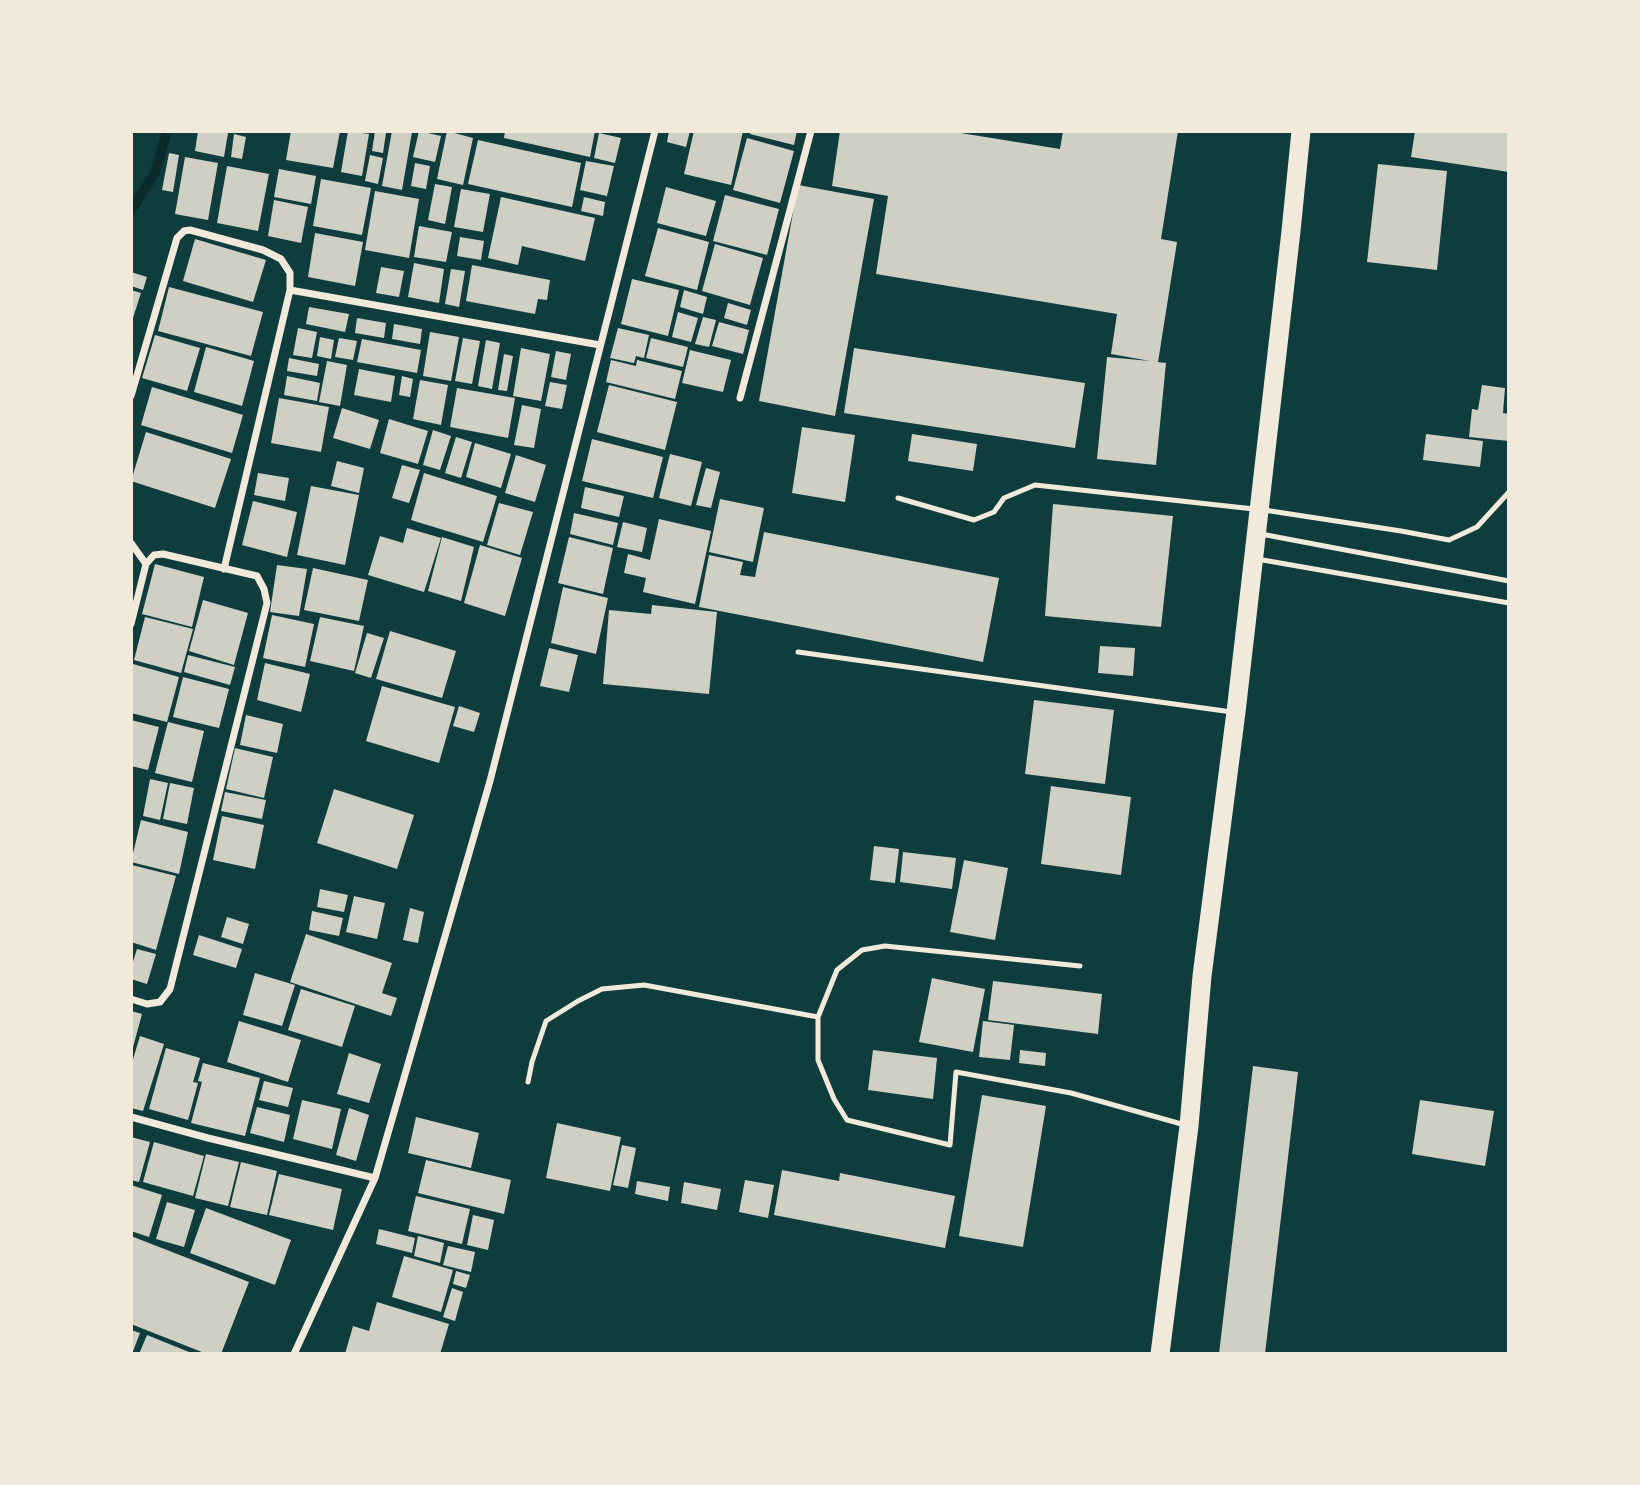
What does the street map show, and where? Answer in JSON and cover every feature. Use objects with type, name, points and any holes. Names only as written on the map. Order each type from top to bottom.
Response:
[{"type":"highway","points":[[1160,1354],[1189,1126],[1202,976],[1254,559],[1301,131]]},
{"type":"street","points":[[295,1354],[375,1178],[490,781],[655,131]]},
{"type":"street","points":[[740,398],[811,131]]},
{"type":"street","points":[[131,396],[177,238],[184,231],[190,230],[263,250],[281,259],[290,273],[290,290],[224,569]]},
{"type":"street","points":[[290,290],[600,345]]},
{"type":"street","points":[[131,543],[146,564]]},
{"type":"street","points":[[131,624],[146,564],[154,555],[163,554],[257,576],[267,603],[170,989],[160,1002],[147,1004],[131,999]]},
{"type":"street","points":[[131,1116],[208,1138],[375,1178]]},
{"type":"lane","points":[[898,498],[974,520],[993,512],[1004,498],[1035,485],[1259,509],[1449,540],[1477,527],[1509,492]]},
{"type":"lane","points":[[1256,533],[1509,581]]},
{"type":"lane","points":[[1254,559],[1509,603]]},
{"type":"lane","points":[[798,652],[1236,712]]},
{"type":"lane","points":[[1080,966],[885,946],[862,950],[837,970],[818,1017],[818,1060],[834,1100],[847,1120],[950,1145],[956,1072],[1070,1093],[1189,1126]]},
{"type":"lane","points":[[528,1082],[531,1062],[546,1021],[602,989],[644,985],[818,1017]]},
{"type":"building","points":[[198,131],[228,133],[224,157],[195,151]]},
{"type":"building","points":[[291,131],[340,131],[333,168],[286,160]]},
{"type":"building","points":[[348,131],[369,134],[362,176],[341,172]]},
{"type":"building","points":[[375,131],[386,133],[383,153],[372,151]]},
{"type":"building","points":[[392,131],[412,132],[402,190],[382,186]]},
{"type":"building","points":[[419,131],[441,136],[435,162],[413,157]]},
{"type":"building","points":[[447,131],[473,138],[463,185],[437,179]]},
{"type":"building","points":[[505,131],[595,131],[590,157],[504,138]]},
{"type":"building","points":[[669,131],[690,131],[686,147],[667,142]]},
{"type":"building","points":[[694,131],[743,131],[731,185],[684,174]]},
{"type":"building","points":[[751,131],[797,131],[794,145],[750,134]]},
{"type":"building","points":[[840,131],[948,131],[1060,149],[1063,131],[1178,131],[1161,239],[1177,242],[1158,362],[1166,363],[1156,465],[1097,459],[1107,357],[1150,361],[1111,354],[1117,314],[876,274],[888,196],[832,186]]},
{"type":"building","points":[[1415,131],[1509,132],[1509,172],[1411,157]]},
{"type":"building","points":[[599,133],[621,138],[615,163],[594,158]]},
{"type":"building","points":[[234,134],[246,137],[242,159],[231,157]]},
{"type":"building","points":[[747,138],[794,151],[780,203],[733,190]]},
{"type":"building","points":[[478,140],[581,163],[572,207],[468,184]]},
{"type":"building","points":[[169,153],[179,155],[173,192],[162,190]]},
{"type":"building","points":[[370,155],[383,158],[378,184],[365,181]]},
{"type":"building","points":[[185,157],[218,163],[208,220],[175,214]]},
{"type":"building","points":[[586,161],[614,166],[607,196],[580,190]]},
{"type":"building","points":[[415,163],[430,166],[426,189],[411,186]]},
{"type":"building","points":[[1378,164],[1447,171],[1437,270],[1367,262]]},
{"type":"building","points":[[227,166],[269,174],[258,231],[217,223]]},
{"type":"building","points":[[279,169],[316,176],[311,204],[274,197]]},
{"type":"building","points":[[321,179],[371,188],[362,235],[313,226]]},
{"type":"building","points":[[435,184],[452,187],[445,224],[428,220]]},
{"type":"building","points":[[798,185],[874,199],[835,416],[759,401]]},
{"type":"building","points":[[666,187],[716,201],[706,236],[657,223]]},
{"type":"building","points":[[461,189],[490,194],[483,232],[454,227]]},
{"type":"building","points":[[375,191],[419,199],[409,258],[365,250]]},
{"type":"building","points":[[725,195],[779,209],[767,255],[713,241]]},
{"type":"building","points":[[501,197],[595,218],[585,261],[522,246],[518,265],[488,258]]},
{"type":"building","points":[[584,197],[605,202],[603,216],[581,211]]},
{"type":"building","points":[[274,200],[308,207],[301,243],[268,236]]},
{"type":"building","points":[[419,226],[452,232],[446,262],[414,257]]},
{"type":"building","points":[[658,228],[709,242],[697,290],[645,276]]},
{"type":"building","points":[[315,233],[363,242],[355,286],[308,277]]},
{"type":"building","points":[[460,237],[484,241],[481,260],[457,256]]},
{"type":"building","points":[[195,239],[266,260],[253,302],[183,281]]},
{"type":"building","points":[[715,244],[763,258],[750,305],[702,291]]},
{"type":"building","points":[[414,263],[444,269],[439,303],[408,297]]},
{"type":"building","points":[[472,265],[550,280],[547,300],[538,299],[535,314],[466,301]]},
{"type":"building","points":[[381,267],[404,271],[399,297],[376,293]]},
{"type":"building","points":[[451,269],[465,271],[459,307],[445,304]]},
{"type":"building","points":[[131,272],[147,277],[143,290],[131,286]]},
{"type":"building","points":[[632,279],[679,290],[668,336],[621,324]]},
{"type":"building","points":[[169,287],[263,312],[251,356],[158,331]]},
{"type":"building","points":[[131,290],[141,293],[132,321],[131,321]]},
{"type":"building","points":[[684,290],[707,297],[703,314],[680,307]]},
{"type":"building","points":[[728,303],[751,310],[747,325],[724,318]]},
{"type":"building","points":[[309,307],[349,314],[345,332],[306,324]]},
{"type":"building","points":[[678,312],[698,318],[691,342],[672,337]]},
{"type":"building","points":[[703,317],[716,320],[709,347],[695,344]]},
{"type":"building","points":[[357,318],[386,323],[384,338],[355,333]]},
{"type":"building","points":[[719,322],[749,330],[743,354],[712,346]]},
{"type":"building","points":[[394,324],[422,329],[420,344],[392,339]]},
{"type":"building","points":[[298,328],[317,332],[312,358],[293,355]]},
{"type":"building","points":[[618,328],[649,335],[644,358],[636,356],[634,363],[610,358]]},
{"type":"building","points":[[430,332],[459,337],[451,381],[423,376]]},
{"type":"building","points":[[155,335],[200,348],[187,391],[142,378]]},
{"type":"building","points":[[320,337],[334,340],[331,359],[317,356]]},
{"type":"building","points":[[339,338],[357,341],[353,360],[335,357]]},
{"type":"building","points":[[463,338],[480,341],[472,384],[455,381]]},
{"type":"building","points":[[651,338],[688,347],[683,367],[646,358]]},
{"type":"building","points":[[362,339],[421,350],[417,373],[357,362]]},
{"type":"building","points":[[486,340],[500,343],[492,389],[478,386]]},
{"type":"building","points":[[206,347],[254,361],[242,406],[194,392]]},
{"type":"building","points":[[521,348],[550,354],[541,401],[513,396]]},
{"type":"building","points":[[854,348],[1085,383],[1075,448],[844,413]]},
{"type":"building","points":[[690,350],[731,360],[723,392],[682,383]]},
{"type":"building","points":[[556,351],[571,354],[566,380],[551,377]]},
{"type":"building","points":[[504,354],[513,356],[507,391],[498,390]]},
{"type":"building","points":[[289,358],[319,364],[317,376],[287,371]]},
{"type":"building","points":[[611,360],[636,366],[637,360],[682,371],[675,399],[606,382]]},
{"type":"building","points":[[327,361],[347,365],[340,406],[319,402]]},
{"type":"building","points":[[359,369],[395,376],[391,402],[354,395]]},
{"type":"building","points":[[287,376],[320,383],[317,401],[284,395]]},
{"type":"building","points":[[402,376],[413,379],[410,397],[399,395]]},
{"type":"building","points":[[420,380],[448,385],[441,425],[413,419]]},
{"type":"building","points":[[550,382],[567,385],[562,409],[545,406]]},
{"type":"building","points":[[609,385],[677,402],[665,450],[597,432]]},
{"type":"building","points":[[1482,385],[1505,388],[1503,413],[1509,414],[1509,441],[1469,437],[1472,409],[1478,410]]},
{"type":"building","points":[[152,387],[243,415],[232,453],[141,425]]},
{"type":"building","points":[[457,388],[515,398],[508,438],[450,427]]},
{"type":"building","points":[[279,398],[329,407],[321,452],[271,443]]},
{"type":"building","points":[[522,405],[541,409],[534,448],[514,445]]},
{"type":"building","points":[[342,408],[379,420],[370,449],[333,438]]},
{"type":"building","points":[[389,419],[428,431],[418,464],[380,453]]},
{"type":"building","points":[[802,427],[855,435],[845,502],[792,493]]},
{"type":"building","points":[[433,430],[451,436],[440,470],[423,465]]},
{"type":"building","points":[[146,432],[231,459],[215,508],[131,481]]},
{"type":"building","points":[[912,434],[977,444],[973,471],[908,461]]},
{"type":"building","points":[[1426,434],[1483,441],[1480,467],[1423,460]]},
{"type":"building","points":[[456,437],[472,442],[461,478],[445,473]]},
{"type":"building","points":[[592,439],[663,457],[653,498],[582,481]]},
{"type":"building","points":[[475,443],[511,454],[501,488],[466,477]]},
{"type":"building","points":[[670,454],[702,462],[691,506],[659,498]]},
{"type":"building","points":[[516,455],[546,465],[535,502],[505,493]]},
{"type":"building","points":[[337,461],[364,468],[359,493],[331,486]]},
{"type":"building","points":[[402,465],[420,470],[409,503],[392,498]]},
{"type":"building","points":[[706,468],[720,472],[711,508],[696,505]]},
{"type":"building","points":[[258,473],[289,478],[285,501],[254,495]]},
{"type":"building","points":[[424,473],[497,496],[483,542],[411,520]]},
{"type":"building","points":[[311,486],[359,495],[345,565],[297,555]]},
{"type":"building","points":[[585,487],[624,496],[619,517],[581,508]]},
{"type":"building","points":[[720,499],[764,508],[753,562],[709,552]]},
{"type":"building","points":[[253,501],[297,512],[287,557],[242,545]]},
{"type":"building","points":[[499,503],[533,512],[520,555],[487,545]]},
{"type":"building","points":[[1053,504],[1173,516],[1161,627],[1045,616]]},
{"type":"building","points":[[574,513],[618,523],[613,545],[570,534]]},
{"type":"building","points":[[659,519],[711,531],[695,604],[643,592],[646,578],[624,573],[628,554],[650,560]]},
{"type":"building","points":[[623,522],[647,528],[642,552],[617,547]]},
{"type":"building","points":[[407,528],[441,538],[424,592],[368,575],[380,536],[403,543]]},
{"type":"building","points":[[764,532],[999,578],[983,662],[699,607],[709,555],[743,562],[740,575],[755,577]]},
{"type":"building","points":[[442,537],[474,547],[461,601],[428,591]]},
{"type":"building","points":[[569,537],[613,548],[603,594],[558,583]]},
{"type":"building","points":[[480,545],[522,558],[505,616],[464,603]]},
{"type":"building","points":[[155,564],[204,577],[192,627],[142,614]]},
{"type":"building","points":[[277,565],[307,569],[299,616],[270,612]]},
{"type":"building","points":[[313,568],[368,580],[359,621],[304,610]]},
{"type":"building","points":[[563,587],[608,598],[596,654],[551,643]]},
{"type":"building","points":[[203,600],[248,613],[234,665],[189,651]]},
{"type":"building","points":[[652,605],[717,612],[709,694],[603,684],[609,610],[651,614]]},
{"type":"building","points":[[272,615],[314,624],[305,667],[263,658]]},
{"type":"building","points":[[145,617],[193,629],[181,673],[134,660]]},
{"type":"building","points":[[320,617],[364,626],[354,671],[310,661]]},
{"type":"building","points":[[390,631],[456,651],[442,698],[376,679]]},
{"type":"building","points":[[367,633],[384,638],[371,678],[355,673]]},
{"type":"building","points":[[1100,646],[1135,648],[1133,676],[1098,673]]},
{"type":"building","points":[[549,648],[578,655],[569,692],[540,686]]},
{"type":"building","points":[[188,655],[235,667],[230,685],[184,672]]},
{"type":"building","points":[[265,663],[310,674],[301,712],[257,700]]},
{"type":"building","points":[[133,664],[179,677],[167,722],[131,713]]},
{"type":"building","points":[[183,677],[229,689],[219,728],[173,717]]},
{"type":"building","points":[[382,686],[455,707],[439,763],[366,741]]},
{"type":"building","points":[[1034,700],[1114,710],[1105,784],[1025,774]]},
{"type":"building","points":[[459,706],[480,713],[474,732],[453,726]]},
{"type":"building","points":[[246,715],[283,724],[277,753],[240,745]]},
{"type":"building","points":[[131,720],[159,727],[148,770],[131,766]]},
{"type":"building","points":[[168,722],[204,731],[192,782],[155,773]]},
{"type":"building","points":[[235,748],[273,757],[264,798],[226,789]]},
{"type":"building","points":[[150,779],[168,783],[160,820],[143,816]]},
{"type":"building","points":[[170,783],[194,788],[187,824],[163,819]]},
{"type":"building","points":[[1051,786],[1131,797],[1121,875],[1041,864]]},
{"type":"building","points":[[334,789],[414,815],[397,869],[317,843]]},
{"type":"building","points":[[225,792],[266,800],[262,819],[221,811]]},
{"type":"building","points":[[222,816],[264,825],[255,869],[213,860]]},
{"type":"building","points":[[141,820],[188,832],[179,874],[131,862]]},
{"type":"building","points":[[874,846],[899,849],[895,883],[870,880]]},
{"type":"building","points":[[903,852],[956,858],[952,889],[900,882]]},
{"type":"building","points":[[964,860],[1008,868],[995,940],[950,932]]},
{"type":"building","points":[[132,865],[176,876],[156,950],[131,942]]},
{"type":"building","points":[[320,889],[348,895],[344,912],[317,907]]},
{"type":"building","points":[[354,896],[385,903],[377,939],[346,932]]},
{"type":"building","points":[[410,908],[424,912],[418,943],[403,940]]},
{"type":"building","points":[[312,911],[343,918],[339,936],[309,930]]},
{"type":"building","points":[[227,917],[249,924],[243,944],[221,937]]},
{"type":"building","points":[[306,934],[392,963],[382,993],[397,998],[391,1016],[290,982]]},
{"type":"building","points":[[199,935],[242,949],[236,968],[193,955]]},
{"type":"building","points":[[137,949],[156,954],[147,984],[131,979],[131,968]]},
{"type":"building","points":[[255,973],[295,985],[282,1026],[243,1015]]},
{"type":"building","points":[[932,978],[985,989],[973,1052],[919,1042]]},
{"type":"building","points":[[993,981],[1102,994],[1098,1034],[988,1020]]},
{"type":"building","points":[[301,989],[355,1006],[342,1047],[288,1030]]},
{"type":"building","points":[[131,1011],[142,1014],[132,1051],[131,1051]]},
{"type":"building","points":[[239,1021],[301,1040],[288,1082],[227,1062]]},
{"type":"building","points":[[983,1021],[1014,1025],[1010,1060],[979,1057]]},
{"type":"building","points":[[140,1036],[164,1044],[143,1111],[131,1108],[131,1066]]},
{"type":"building","points":[[166,1048],[200,1058],[193,1082],[198,1083],[188,1120],[149,1109]]},
{"type":"building","points":[[873,1050],[937,1058],[933,1099],[868,1090]]},
{"type":"building","points":[[1020,1050],[1046,1053],[1045,1066],[1019,1063]]},
{"type":"building","points":[[349,1053],[381,1064],[369,1103],[337,1094]]},
{"type":"building","points":[[203,1063],[260,1078],[245,1136],[191,1123],[202,1082],[198,1081]]},
{"type":"building","points":[[1253,1066],[1298,1072],[1265,1354],[1219,1354]]},
{"type":"building","points":[[264,1081],[293,1088],[288,1107],[259,1100]]},
{"type":"building","points":[[982,1095],[1046,1106],[1023,1247],[959,1236]]},
{"type":"building","points":[[302,1100],[341,1109],[332,1149],[293,1139]]},
{"type":"building","points":[[1420,1100],[1494,1111],[1485,1166],[1412,1154]]},
{"type":"building","points":[[257,1107],[290,1115],[284,1142],[250,1133]]},
{"type":"building","points":[[349,1108],[369,1115],[356,1161],[336,1155]]},
{"type":"building","points":[[416,1117],[479,1133],[471,1168],[408,1153]]},
{"type":"building","points":[[557,1123],[621,1137],[610,1191],[546,1178]]},
{"type":"building","points":[[131,1137],[150,1142],[139,1182],[131,1180]]},
{"type":"building","points":[[154,1142],[204,1156],[193,1196],[143,1182]]},
{"type":"building","points":[[622,1145],[636,1148],[628,1188],[613,1185]]},
{"type":"building","points":[[206,1154],[239,1162],[228,1206],[195,1198]]},
{"type":"building","points":[[426,1160],[511,1180],[504,1214],[418,1193]]},
{"type":"building","points":[[241,1162],[277,1171],[267,1215],[230,1207]]},
{"type":"building","points":[[782,1170],[839,1181],[840,1173],[955,1196],[945,1248],[774,1215]]},
{"type":"building","points":[[279,1174],[342,1189],[333,1230],[269,1215]]},
{"type":"building","points":[[745,1180],[774,1185],[768,1218],[739,1212]]},
{"type":"building","points":[[637,1181],[670,1187],[668,1201],[635,1194]]},
{"type":"building","points":[[684,1182],[721,1189],[717,1210],[681,1203]]},
{"type":"building","points":[[131,1185],[162,1195],[149,1237],[131,1231]]},
{"type":"building","points":[[416,1196],[470,1209],[462,1244],[408,1231]]},
{"type":"building","points":[[167,1202],[195,1210],[184,1247],[156,1239]]},
{"type":"building","points":[[206,1208],[291,1240],[275,1285],[190,1253]]},
{"type":"building","points":[[473,1215],[494,1220],[488,1250],[467,1245]]},
{"type":"building","points":[[379,1229],[415,1238],[412,1253],[376,1244]]},
{"type":"building","points":[[131,1236],[249,1282],[221,1354],[207,1354],[131,1324]]},
{"type":"building","points":[[418,1236],[444,1243],[440,1263],[414,1256]]},
{"type":"building","points":[[448,1246],[475,1252],[471,1272],[443,1265]]},
{"type":"building","points":[[404,1256],[453,1270],[441,1312],[392,1297]]},
{"type":"building","points":[[456,1271],[470,1275],[466,1288],[453,1284]]},
{"type":"building","points":[[452,1288],[463,1292],[455,1321],[443,1317]]},
{"type":"building","points":[[377,1302],[449,1324],[440,1354],[345,1354],[353,1326],[369,1331]]},
{"type":"building","points":[[131,1330],[140,1333],[132,1354],[131,1354]]},
{"type":"building","points":[[147,1335],[194,1354],[139,1354]]},
{"type":"waterway","points":[[131,210],[155,173],[167,131]]}]
